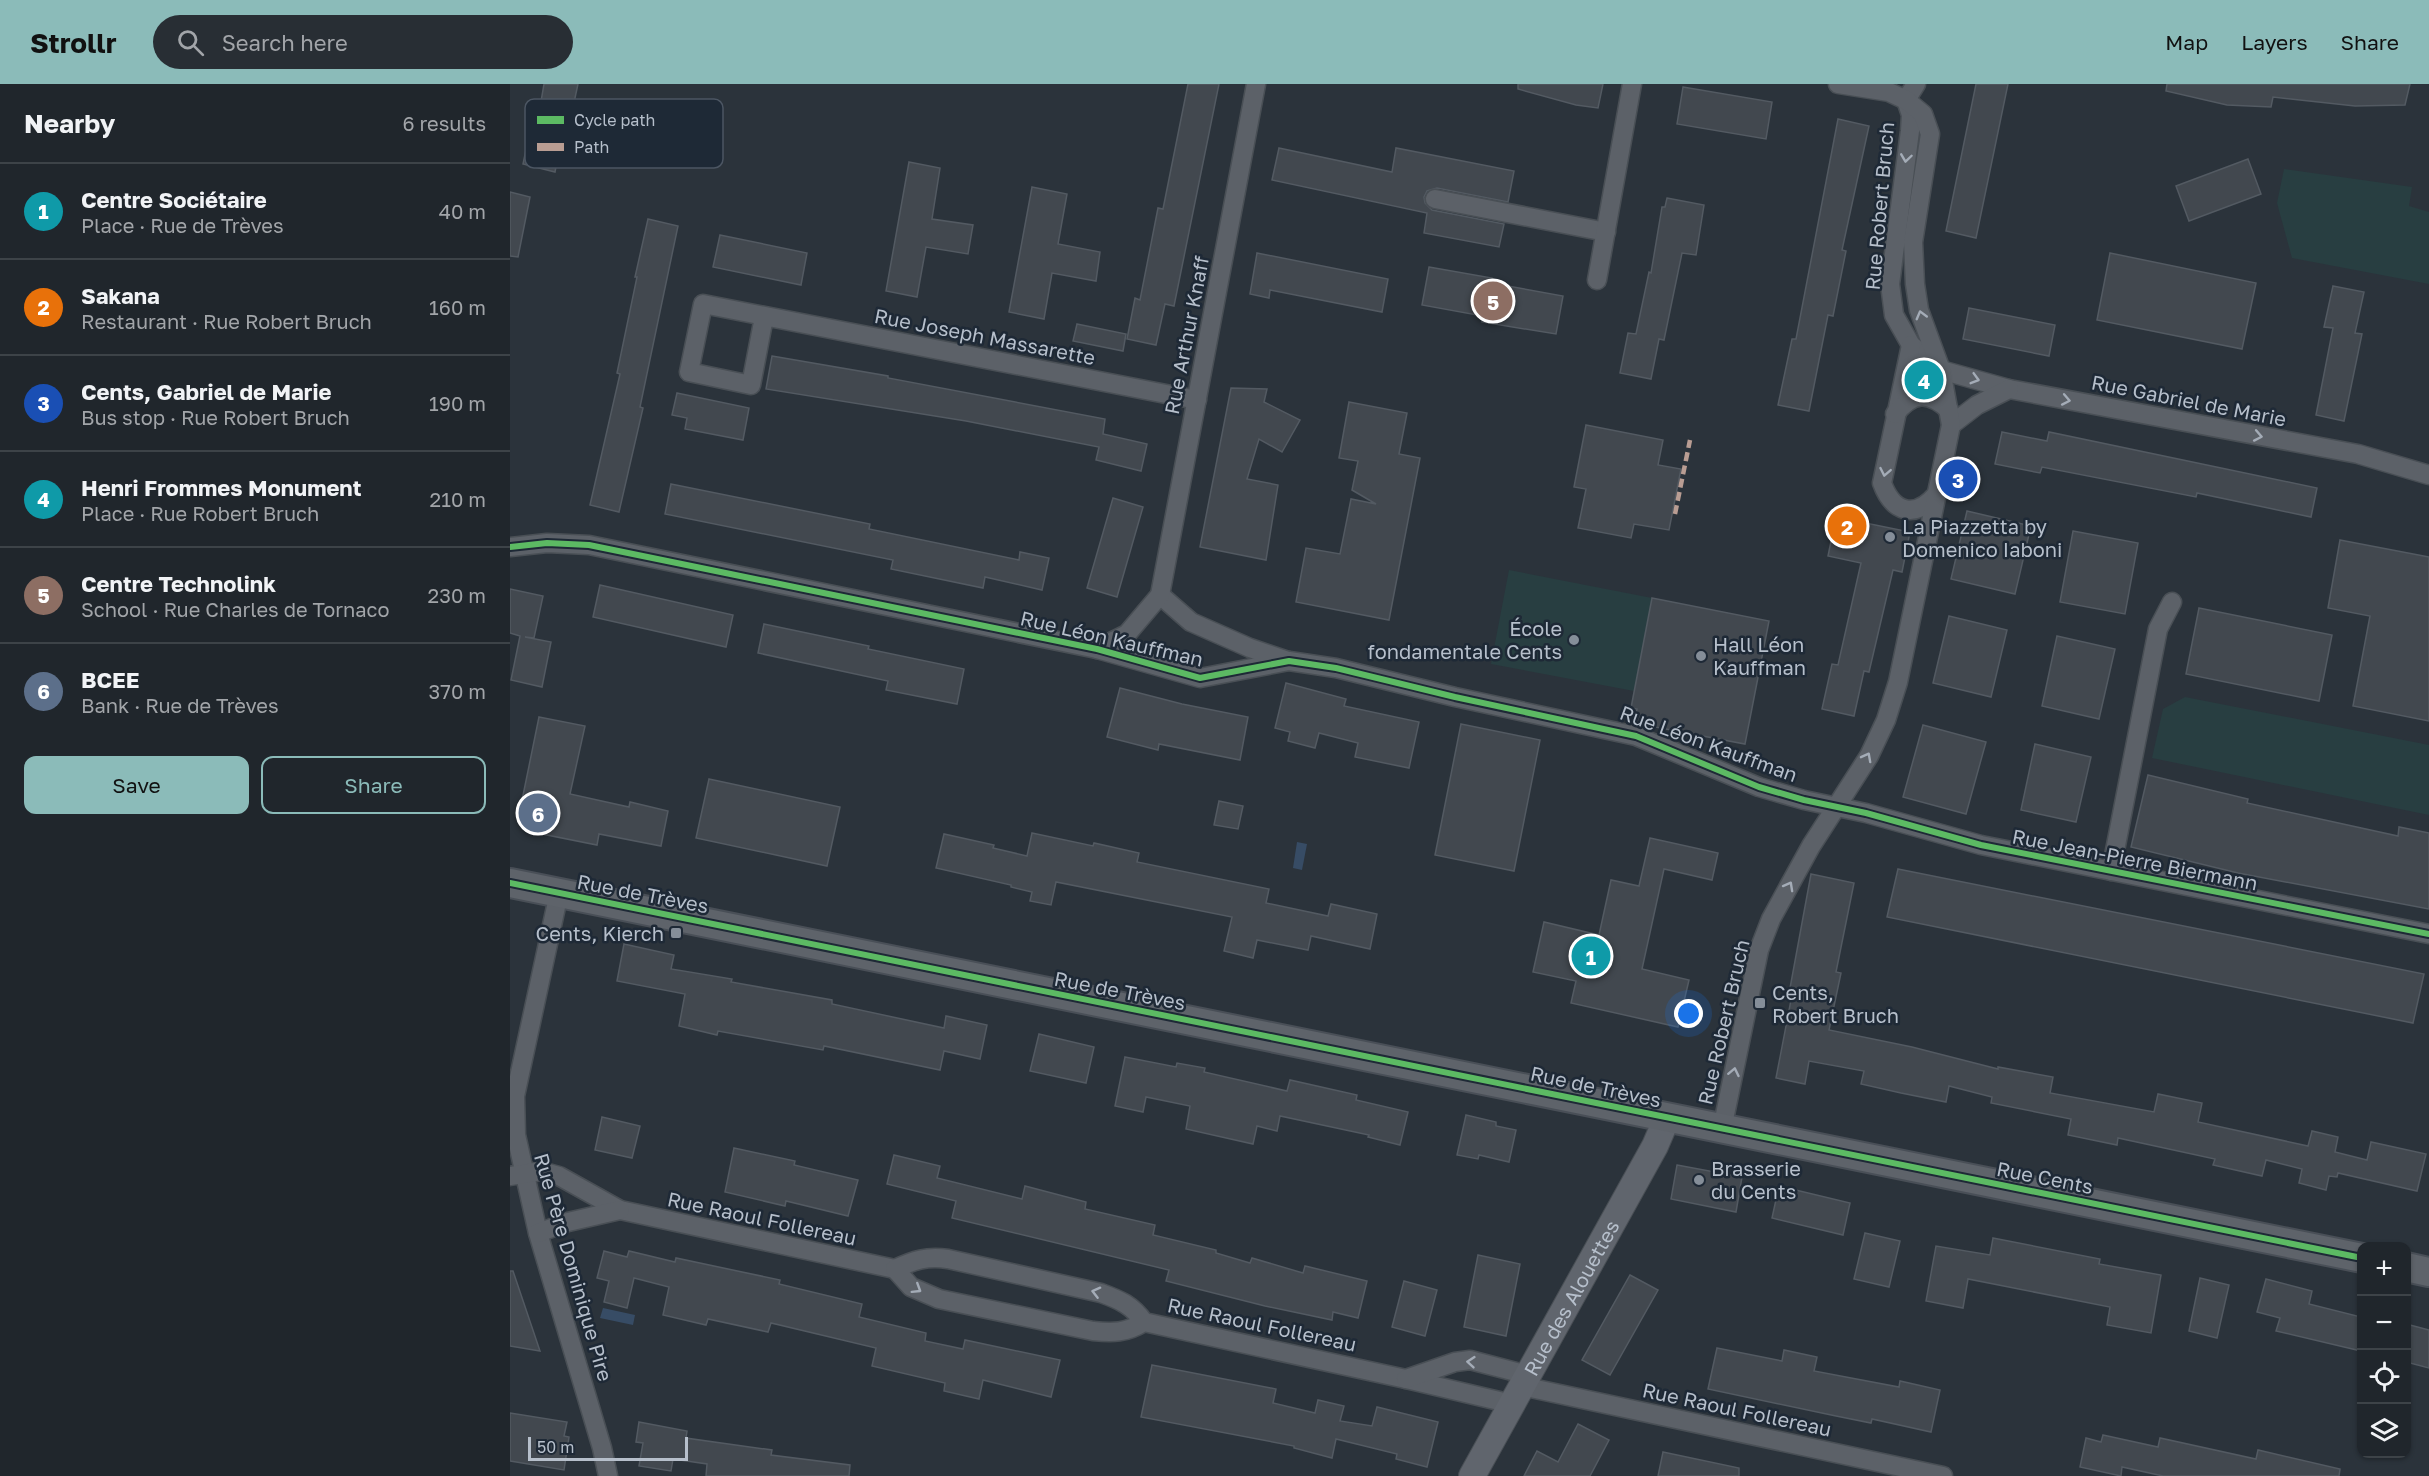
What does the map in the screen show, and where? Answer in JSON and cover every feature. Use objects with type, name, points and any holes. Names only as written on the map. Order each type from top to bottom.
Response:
[{"type":"main road","name":"Rue de Trèves","points":[[510,883],[1722,1129]]},
{"type":"main road","name":"Rue des Alouettes","points":[[1472,1476],[1655,1146],[1667,1118]]},
{"type":"main road","name":"Rue Cents","points":[[1722,1129],[2357,1257]]},
{"type":"main road","points":[[2411,1269],[2429,1272]]},
{"type":"street","name":"Rue Arthur Knaff","points":[[1097,649],[1127,634],[1160,595],[1256,84]]},
{"type":"street","points":[[1598,280],[1632,84]]},
{"type":"street","points":[[1838,84],[1888,92],[1906,100],[1916,84]]},
{"type":"street","name":"Rue Robert Bruch","points":[[1906,100],[1911,115],[1890,284],[1894,315],[1911,345],[1941,370]]},
{"type":"street","name":"Rue Robert Bruch","points":[[1722,1129],[1759,950],[1787,889],[1869,756],[1886,720],[1898,682],[1950,418],[1941,370],[1919,310],[1913,260],[1913,242],[1930,134],[1923,114],[1906,100]]},
{"type":"street","points":[[1435,199],[1606,232]]},
{"type":"street","name":"Rue Joseph Massarette","points":[[764,317],[750,385],[688,372],[703,304],[1197,400]]},
{"type":"street","points":[[1911,345],[1882,483],[1887,497],[1899,508],[1912,510],[1926,506],[1936,495]]},
{"type":"street","name":"Rue Gabriel de Marie","points":[[1941,370],[2009,389],[2358,454],[2429,475]]},
{"type":"street","points":[[1895,414],[1905,401],[1921,396],[1937,399],[1950,418],[2009,389]]},
{"type":"street","name":"Rue Léon Kauffman","points":[[510,547],[547,543],[589,545],[1097,649],[1200,678],[1289,661],[1336,668],[1455,697],[1636,736],[1759,787],[1804,801],[1837,807]]},
{"type":"street","points":[[1160,595],[1191,622],[1250,648],[1289,661]]},
{"type":"street","name":"Rue Jean-Pierre Biermann","points":[[2111,871],[2158,629],[2172,602]]},
{"type":"street","name":"Rue Jean-Pierre Biermann","points":[[1837,807],[1981,845],[2429,934]]},
{"type":"street","name":"Rue Père Dominique Pire","points":[[559,893],[515,1096],[516,1174],[538,1233],[602,1448],[608,1476]]},
{"type":"street","name":"Rue Raoul Follereau","points":[[516,1174],[541,1171],[559,1176],[620,1210],[895,1269],[911,1287],[939,1299],[1093,1331],[1116,1333],[1131,1330],[1144,1322]]},
{"type":"street","name":"Rue Raoul Follereau","points":[[538,1233],[568,1222],[620,1210]]},
{"type":"street","name":"Rue Raoul Follereau","points":[[895,1269],[915,1259],[932,1257],[948,1259],[1101,1293],[1122,1300],[1135,1310],[1144,1322],[1406,1379],[1520,1389],[1943,1476]]},
{"type":"street","name":"Rue Raoul Follereau","points":[[1406,1379],[1455,1362],[1470,1360],[1520,1389]]},
{"type":"green space","points":[[2284,169],[2412,187],[2409,206],[2429,212],[2429,284],[2292,258],[2277,203]]},
{"type":"green space","points":[[1509,570],[1652,598],[1634,691],[1491,664]]},
{"type":"green space","points":[[2185,697],[2429,745],[2429,815],[2152,758],[2163,709]]},
{"type":"water","points":[[1297,842],[1307,844],[1302,870],[1293,868]]},
{"type":"water","points":[[603,1308],[635,1315],[633,1325],[600,1318]]},
{"type":"building","points":[[544,84],[578,84],[575,99],[541,99]]},
{"type":"building","points":[[1188,84],[1219,84],[1174,306],[1165,304],[1156,345],[1127,339],[1135,298],[1140,300],[1158,208],[1163,209]]},
{"type":"building","points":[[1518,84],[1603,84],[1598,108],[1576,105],[1518,89]]},
{"type":"building","points":[[1976,84],[2008,84],[1976,238],[1946,231]]},
{"type":"building","points":[[2167,84],[2410,84],[2405,105],[2355,106],[2273,97],[2271,107],[2227,105],[2166,91]]},
{"type":"building","points":[[1683,87],[1772,102],[1766,139],[1677,124]]},
{"type":"building","points":[[1838,119],[1869,126],[1842,250],[1846,251],[1833,316],[1828,315],[1809,411],[1778,405],[1792,339],[1796,339]]},
{"type":"building","points":[[1279,148],[1392,172],[1396,148],[1514,171],[1508,202],[1437,188],[1427,191],[1424,197],[1425,203],[1432,210],[1504,224],[1499,247],[1424,233],[1427,213],[1272,180]]},
{"type":"building","points":[[2248,159],[2261,194],[2189,221],[2176,186]]},
{"type":"building","points":[[909,162],[940,168],[932,219],[973,225],[968,254],[926,247],[917,297],[886,291]]},
{"type":"building","points":[[539,168],[556,168],[555,172]]},
{"type":"building","points":[[1032,187],[1067,194],[1058,244],[1100,252],[1096,281],[1052,273],[1044,319],[1009,312]]},
{"type":"building","points":[[510,192],[530,197],[518,257],[510,256]]},
{"type":"building","points":[[1667,198],[1704,205],[1696,255],[1682,253],[1664,340],[1659,339],[1651,379],[1620,373],[1628,333],[1636,334],[1649,272],[1651,273],[1662,207],[1665,207]]},
{"type":"building","points":[[648,219],[678,226],[640,407],[643,408],[619,512],[590,505],[620,374],[617,373]]},
{"type":"building","points":[[720,235],[807,253],[801,285],[713,267]]},
{"type":"building","points":[[1257,253],[1388,279],[1382,312],[1270,290],[1269,298],[1250,294]]},
{"type":"building","points":[[2110,253],[2256,283],[2242,349],[2097,320]]},
{"type":"building","points":[[1429,267],[1492,278],[1491,283],[1563,296],[1556,334],[1482,322],[1483,316],[1422,305]]},
{"type":"building","points":[[2333,286],[2364,292],[2355,333],[2362,334],[2344,421],[2316,415],[2333,328],[2324,327]]},
{"type":"building","points":[[1969,308],[2055,325],[2049,356],[1963,339]]},
{"type":"building","points":[[1077,324],[1126,334],[1123,351],[1073,341]]},
{"type":"building","points":[[772,356],[888,376],[888,378],[1105,419],[1103,434],[1147,444],[1141,471],[1096,460],[1099,447],[966,421],[766,389]]},
{"type":"building","points":[[1231,388],[1267,389],[1264,402],[1300,420],[1282,452],[1259,439],[1247,479],[1278,485],[1266,560],[1200,547]]},
{"type":"building","points":[[677,393],[749,408],[743,440],[685,429],[687,418],[672,415]]},
{"type":"building","points":[[1349,402],[1407,413],[1399,454],[1420,458],[1389,620],[1296,602],[1306,548],[1340,554],[1351,499],[1376,504],[1352,490],[1358,461],[1339,458]]},
{"type":"building","points":[[1586,425],[1663,440],[1658,465],[1681,469],[1669,530],[1634,524],[1631,538],[1578,528],[1586,489],[1574,487]]},
{"type":"building","points":[[2002,432],[2047,441],[2049,432],[2317,488],[2311,517],[2197,493],[2196,497],[2042,467],[2040,473],[1995,464]]},
{"type":"building","points":[[671,484],[870,524],[869,529],[1019,560],[1020,552],[1049,558],[1042,590],[985,577],[983,588],[891,569],[893,560],[665,514]]},
{"type":"building","points":[[1113,498],[1143,507],[1117,597],[1087,588]]},
{"type":"building","points":[[1967,511],[2031,526],[2015,594],[1951,579]]},
{"type":"building","points":[[1836,517],[1910,532],[1902,572],[1893,570],[1869,672],[1864,671],[1854,716],[1822,709],[1832,664],[1838,665],[1861,563],[1828,556]]},
{"type":"building","points":[[2073,531],[2138,543],[2125,614],[2060,602]]},
{"type":"building","points":[[2340,540],[2429,557],[2429,721],[2353,706],[2370,616],[2328,608]]},
{"type":"building","points":[[600,585],[733,615],[726,647],[593,617]]},
{"type":"building","points":[[510,589],[543,596],[534,638],[525,637],[551,642],[542,687],[511,680],[520,636],[510,633]]},
{"type":"building","name":"Hall Léon Kauffman","points":[[1652,598],[1769,621],[1745,744],[1634,723],[1637,709],[1631,708]]},
{"type":"building","points":[[2199,608],[2332,635],[2319,701],[2186,674]]},
{"type":"building","points":[[1949,616],[2007,630],[1991,697],[1933,683]]},
{"type":"building","points":[[764,624],[964,669],[957,704],[886,690],[888,681],[758,653]]},
{"type":"building","points":[[2057,636],[2115,649],[2099,719],[2042,706]]},
{"type":"building","points":[[1286,683],[1346,699],[1344,706],[1419,722],[1409,768],[1355,757],[1358,743],[1319,733],[1315,748],[1288,741],[1290,732],[1275,728]]},
{"type":"building","points":[[1120,688],[1182,704],[1248,717],[1240,760],[1159,744],[1158,750],[1107,737]]},
{"type":"building","points":[[539,717],[585,726],[570,794],[629,807],[630,802],[668,811],[661,846],[599,834],[597,845],[527,831],[519,815]]},
{"type":"building","points":[[1461,724],[1540,740],[1514,871],[1435,855]]},
{"type":"building","points":[[1923,725],[1986,742],[1966,814],[1903,797]]},
{"type":"building","points":[[2035,744],[2091,757],[2076,822],[2021,810]]},
{"type":"building","points":[[2148,775],[2248,799],[2247,803],[2398,836],[2399,827],[2429,833],[2429,909],[2238,873],[2131,847]]},
{"type":"building","points":[[709,779],[840,807],[827,866],[696,838]]},
{"type":"building","points":[[1219,801],[1243,806],[1238,829],[1214,825]]},
{"type":"building","points":[[1032,833],[1139,853],[1137,862],[1269,889],[1266,903],[1328,916],[1331,904],[1377,914],[1370,949],[1311,936],[1308,950],[1257,940],[1253,958],[1224,951],[1232,917],[1056,882],[1051,905],[1030,901],[1032,892],[1011,887],[1011,885],[936,868],[944,834],[994,845],[993,848],[1027,856]]},
{"type":"building","points":[[1650,838],[1718,853],[1712,880],[1664,869],[1642,969],[1689,980],[1678,1027],[1571,1003],[1576,981],[1533,972],[1544,922],[1599,935],[1611,880],[1639,886]]},
{"type":"building","points":[[1898,869],[2424,974],[2413,1023],[1887,917]]},
{"type":"building","points":[[1811,874],[1854,883],[1836,972],[1841,973],[1829,1030],[1912,1047],[1998,1069],[1998,1067],[2053,1077],[2050,1093],[2154,1112],[2158,1094],[2202,1103],[2198,1122],[2308,1146],[2312,1131],[2338,1137],[2335,1152],[2367,1160],[2371,1142],[2426,1154],[2417,1191],[2338,1173],[2337,1177],[2329,1176],[2326,1190],[2299,1183],[2302,1169],[2266,1160],[2262,1176],[2213,1165],[2215,1159],[2118,1138],[2117,1145],[2068,1135],[2071,1119],[1991,1103],[1992,1097],[1949,1086],[1946,1102],[1901,1093],[1861,1084],[1864,1071],[1809,1061],[1805,1084],[1776,1078]]},
{"type":"building","points":[[624,944],[674,955],[671,969],[832,1000],[832,1004],[944,1028],[946,1016],[987,1025],[980,1059],[944,1051],[940,1070],[824,1046],[823,1050],[718,1031],[717,1035],[679,1026],[685,994],[617,981]]},
{"type":"building","points":[[1039,1034],[1094,1047],[1086,1083],[1030,1071]]},
{"type":"building","points":[[1125,1057],[1176,1067],[1177,1063],[1205,1068],[1204,1072],[1287,1091],[1290,1080],[1357,1095],[1356,1100],[1408,1112],[1400,1145],[1368,1137],[1369,1135],[1280,1116],[1277,1131],[1257,1126],[1253,1144],[1186,1129],[1190,1106],[1146,1097],[1143,1112],[1115,1106]]},
{"type":"building","points":[[1466,1115],[1496,1122],[1496,1126],[1516,1130],[1509,1162],[1479,1155],[1478,1159],[1457,1155]]},
{"type":"building","points":[[602,1117],[640,1126],[632,1158],[595,1150]]},
{"type":"building","points":[[734,1148],[795,1161],[794,1165],[858,1180],[848,1216],[786,1201],[785,1206],[725,1192]]},
{"type":"building","points":[[894,1155],[940,1166],[937,1178],[1022,1199],[1025,1186],[1086,1202],[1085,1209],[1155,1225],[1153,1235],[1216,1250],[1216,1253],[1250,1263],[1252,1258],[1303,1273],[1305,1266],[1367,1281],[1358,1318],[1333,1312],[1332,1320],[1265,1306],[1166,1281],[1169,1270],[952,1218],[956,1201],[887,1184]]},
{"type":"building","points":[[1677,1165],[1742,1177],[1736,1212],[1671,1199]]},
{"type":"building","points":[[1779,1186],[1850,1203],[1843,1235],[1772,1218]]},
{"type":"building","points":[[1865,1233],[1900,1241],[1889,1287],[1854,1279]]},
{"type":"building","points":[[1993,1238],[2100,1259],[2099,1264],[2161,1275],[2151,1333],[2107,1325],[2110,1307],[1968,1279],[1963,1308],[1926,1301],[1936,1246],[1990,1255]]},
{"type":"building","points":[[604,1251],[627,1257],[629,1251],[675,1262],[676,1258],[780,1280],[779,1284],[862,1304],[859,1317],[926,1333],[925,1341],[963,1349],[965,1340],[1060,1360],[1051,1397],[983,1380],[979,1399],[944,1391],[945,1383],[872,1366],[876,1348],[771,1323],[768,1332],[708,1319],[706,1325],[663,1315],[669,1287],[634,1278],[627,1308],[604,1302],[609,1281],[597,1278]]},
{"type":"building","points":[[1478,1255],[1520,1264],[1506,1336],[1464,1327]]},
{"type":"building","points":[[510,1271],[513,1271],[540,1351],[510,1346]]},
{"type":"building","points":[[1630,1275],[1658,1290],[1610,1375],[1582,1360]]},
{"type":"building","points":[[2200,1278],[2229,1285],[2217,1338],[2189,1331]]},
{"type":"building","points":[[2266,1279],[2312,1291],[2309,1304],[2357,1316],[2357,1350],[2276,1331],[2280,1318],[2257,1312]]},
{"type":"building","points":[[1404,1281],[1437,1290],[1425,1336],[1392,1327]]},
{"type":"building","points":[[2411,1325],[2429,1330],[2429,1368],[2411,1363]]},
{"type":"building","points":[[1717,1348],[1782,1361],[1784,1350],[1817,1357],[1814,1371],[1899,1387],[1900,1381],[1940,1390],[1931,1432],[1872,1419],[1871,1423],[1708,1389]]},
{"type":"building","points":[[1152,1365],[1276,1389],[1273,1403],[1315,1413],[1318,1400],[1344,1406],[1340,1421],[1372,1426],[1377,1407],[1438,1422],[1427,1467],[1396,1459],[1397,1454],[1336,1439],[1332,1458],[1294,1448],[1294,1446],[1141,1417]]},
{"type":"building","points":[[510,1413],[567,1422],[564,1436],[569,1437],[564,1470],[510,1461]]},
{"type":"building","points":[[639,1422],[687,1431],[686,1438],[772,1450],[771,1455],[850,1465],[849,1476],[706,1476],[707,1464],[673,1459],[671,1471],[639,1466],[643,1443],[636,1442]]},
{"type":"building","points":[[1578,1424],[1609,1440],[1590,1476],[1524,1476],[1537,1451],[1558,1462]]},
{"type":"building","points":[[2103,1435],[2158,1447],[2160,1438],[2256,1459],[2258,1450],[2340,1469],[2339,1476],[2163,1476],[2122,1467],[2121,1476],[2080,1467],[2086,1438],[2101,1442]]},
{"type":"building","points":[[1663,1452],[1739,1468],[1739,1476],[1658,1476]]},
{"type":"marked path","points":[[1675,514],[1690,440]]},
{"type":"cycle path","points":[[510,547],[547,543],[589,545],[1097,649],[1200,678],[1289,661],[1336,668],[1455,697],[1636,736],[1759,787],[1804,800],[1866,813],[1981,845],[2429,934]]},
{"type":"cycle path","points":[[510,883],[2357,1257]]},
{"type":"place","name":"Centre Technolink","points":[[1493,301]]},
{"type":"place","name":"Henri Frommes Monument","points":[[1924,380]]},
{"type":"place","name":"Cents, Gabriel de Marie","points":[[1958,479]]},
{"type":"place","name":"Sakana","points":[[1847,526]]},
{"type":"place","name":"La Piazzetta by Domenico Iaboni","points":[[1890,537]]},
{"type":"place","name":"École fondamentale Cents","points":[[1574,640]]},
{"type":"place","name":"Hall Léon Kauffman","points":[[1701,656]]},
{"type":"place","name":"BCEE","points":[[538,813]]},
{"type":"place","name":"Cents, Kierch","points":[[676,933]]},
{"type":"place","name":"Centre Sociétaire","points":[[1591,956]]},
{"type":"place","name":"Cents, Robert Bruch","points":[[1760,1003]]},
{"type":"place","name":"Brasserie du Cents","points":[[1699,1180]]}]
